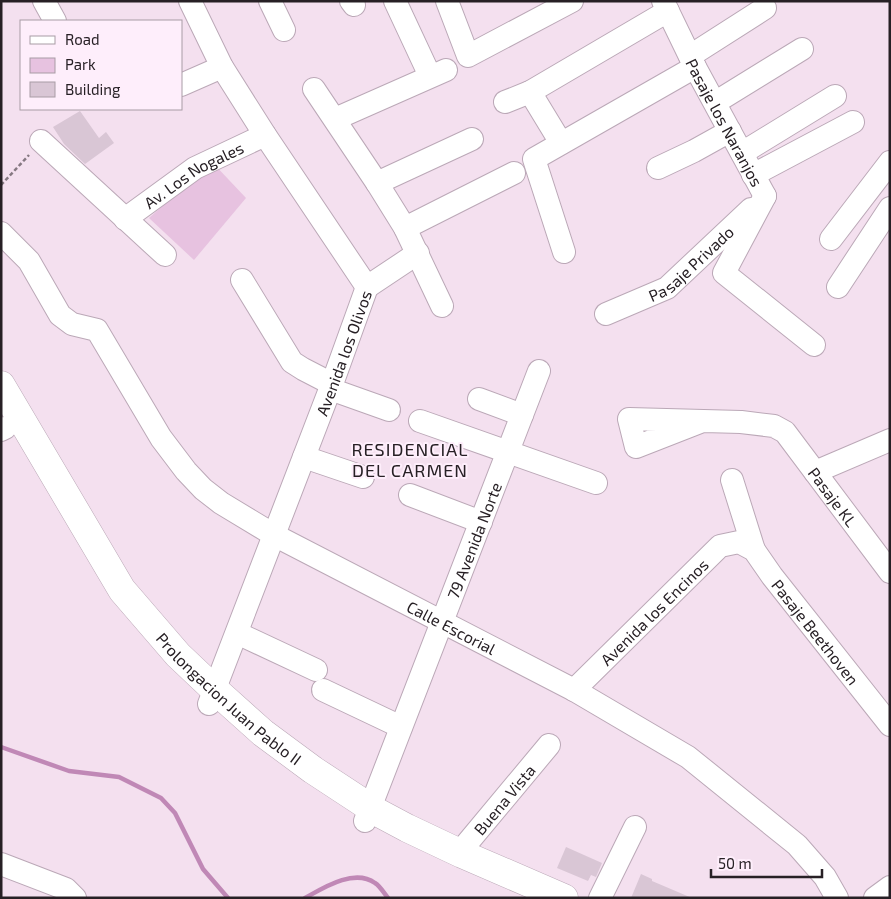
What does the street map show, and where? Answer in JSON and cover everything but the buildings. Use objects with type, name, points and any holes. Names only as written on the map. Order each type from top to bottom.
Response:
[{"type":"main road","name":"Prolongacion Juan Pablo II","points":[[1,385],[122,590],[242,734],[312,786],[368,814],[406,828],[564,898]]},
{"type":"main road","name":"Prolongacion Juan Pablo II","points":[[2,426],[99,583],[118,610],[143,640],[212,697]]},
{"type":"main road","name":"Prolongacion Juan Pablo II","points":[[368,814],[387,836],[422,854],[524,898]]},
{"type":"street","points":[[44,1],[54,20]]},
{"type":"street","name":"Avenida los Olivos","points":[[190,1],[222,67],[265,135],[367,286],[331,386],[212,697]]},
{"type":"street","points":[[270,1],[284,30]]},
{"type":"street","points":[[335,119],[438,73],[395,1]]},
{"type":"street","points":[[446,1],[468,56],[572,1]]},
{"type":"street","points":[[505,102],[530,92],[665,6]]},
{"type":"street","name":"Pasaje los Naranjos","points":[[665,6],[764,196],[724,273],[814,346]]},
{"type":"street","points":[[564,252],[534,159],[693,61],[765,8]]},
{"type":"street","points":[[716,102],[802,49]]},
{"type":"street","points":[[182,85],[222,67]]},
{"type":"street","points":[[314,89],[378,183],[405,228],[442,306]]},
{"type":"street","points":[[530,92],[560,143]]},
{"type":"street","points":[[742,153],[835,96]]},
{"type":"street","points":[[753,175],[853,122]]},
{"type":"street","points":[[658,168],[694,152],[730,131]]},
{"type":"street","name":"Av. Los Nogales","points":[[125,219],[195,168],[265,135]]},
{"type":"street","points":[[378,183],[472,139]]},
{"type":"street","points":[[41,141],[165,255]]},
{"type":"street","points":[[831,239],[890,162]]},
{"type":"street","points":[[405,228],[514,173]]},
{"type":"street","name":"Pasaje Privado","points":[[606,314],[668,288],[764,196]]},
{"type":"street","points":[[838,287],[890,208]]},
{"type":"street","name":"Calle Escorial","points":[[1,234],[29,261],[60,315],[72,324],[96,330],[161,438],[186,471],[220,503],[274,535],[574,690],[688,757],[797,845],[825,877],[837,898]]},
{"type":"street","points":[[367,286],[418,253]]},
{"type":"street","points":[[242,280],[292,362],[302,370],[331,386],[389,410]]},
{"type":"street","name":"79 Avenida Norte","points":[[368,814],[539,371]]},
{"type":"street","points":[[479,399],[522,415]]},
{"type":"street","points":[[420,420],[596,483]]},
{"type":"street","name":"Pasaje KL","points":[[700,422],[727,421],[774,426],[785,432],[890,572]]},
{"type":"street","points":[[814,472],[890,440]]},
{"type":"street","points":[[304,457],[362,477]]},
{"type":"street","name":"Pasaje Beethoven","points":[[732,480],[747,546],[890,725]]},
{"type":"street","points":[[410,495],[481,522]]},
{"type":"street","name":"Avenida los Encinos","points":[[574,690],[720,546],[747,546]]},
{"type":"street","points":[[237,633],[401,727]]},
{"type":"street","name":"Buena Vista","points":[[459,853],[549,746]]},
{"type":"street","points":[[600,898],[635,827]]},
{"type":"street","points":[[1,864],[68,895]]},
{"type":"street","points":[[876,898],[890,887]]},
{"type":"path","points":[[1,185],[41,141]]},
{"type":"green space","points":[[212,162],[246,198],[194,260],[149,218]]},
{"type":"waterway","points":[[1,747],[69,771],[119,777],[161,798],[175,813],[203,869],[228,898]]},
{"type":"waterway","points":[[305,898],[339,881],[358,878],[367,879],[375,883],[388,898]]},
{"type":"district","name":"RESIDENCIAL DEL CARMEN","points":[[410,459]]}]
